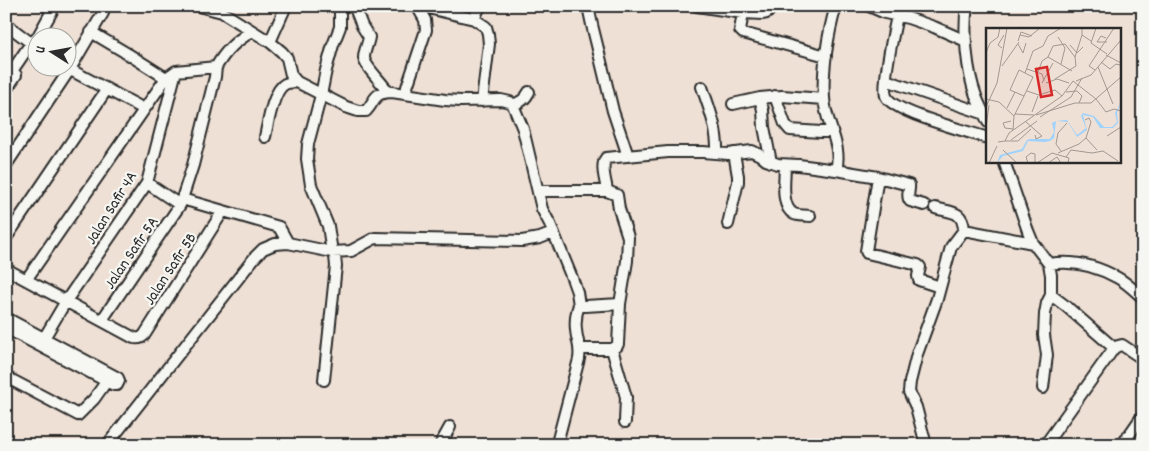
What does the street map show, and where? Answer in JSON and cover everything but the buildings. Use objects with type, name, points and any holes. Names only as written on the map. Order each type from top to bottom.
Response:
[{"type":"street","points":[[198,6],[222,12],[270,42],[287,58],[291,75],[297,82],[346,107],[358,111],[366,111],[375,98],[388,92],[445,100],[501,100],[510,102],[523,129],[542,209],[554,232],[572,278],[579,305],[575,325],[581,349],[558,444]]},
{"type":"street","points":[[270,42],[286,6]]},
{"type":"street","points":[[324,380],[336,266],[328,226],[310,185],[307,159],[310,137],[326,70],[340,27],[340,6]]},
{"type":"street","points":[[419,6],[474,19],[486,27],[489,44],[482,101]]},
{"type":"street","points":[[405,93],[426,30],[425,20],[419,6]]},
{"type":"street","points":[[474,19],[480,6]]},
{"type":"street","points":[[588,6],[613,111],[628,156]]},
{"type":"street","points":[[697,6],[743,13],[766,14],[772,6]]},
{"type":"street","points":[[836,6],[826,56],[824,99],[827,119],[837,149],[836,170]]},
{"type":"street","points":[[869,6],[885,13],[934,26],[966,41]]},
{"type":"street","points":[[967,6],[965,17],[966,41],[973,87],[986,118]]},
{"type":"street","points":[[356,7],[362,26],[369,37],[365,62],[388,92]]},
{"type":"street","points":[[42,28],[51,8]]},
{"type":"street","points":[[78,52],[103,13]]},
{"type":"street","points":[[743,13],[740,30],[742,33],[826,56]]},
{"type":"street","points":[[897,16],[886,73],[886,96],[898,107],[986,137]]},
{"type":"street","points":[[6,24],[28,38]]},
{"type":"street","points":[[26,280],[166,78],[176,71],[216,67],[225,52],[252,31]]},
{"type":"street","points":[[91,32],[166,78]]},
{"type":"street","points":[[8,75],[28,52]]},
{"type":"street","points":[[6,90],[28,56]]},
{"type":"street","name":"Jalan Safir 5A","points":[[102,320],[181,202],[193,165],[216,67]]},
{"type":"street","name":"Jalan Safir 4A","points":[[42,342],[66,301],[146,183],[176,71]]},
{"type":"street","points":[[78,73],[144,109]]},
{"type":"street","points":[[6,165],[62,78]]},
{"type":"street","points":[[886,80],[986,118]]},
{"type":"street","points":[[265,137],[275,97],[279,90],[285,84],[297,82]]},
{"type":"street","points":[[702,87],[716,131],[718,141],[717,153]]},
{"type":"street","points":[[6,238],[107,89]]},
{"type":"street","points":[[512,105],[522,101],[528,92]]},
{"type":"street","points":[[733,104],[776,96],[824,99]]},
{"type":"street","points":[[776,96],[785,124],[790,130],[832,132]]},
{"type":"street","points":[[760,98],[772,162]]},
{"type":"street","points":[[608,191],[603,166],[604,161],[609,157],[668,152],[728,154],[752,151],[772,162],[785,165],[836,170],[878,177],[909,185],[908,197],[910,201],[924,205]]},
{"type":"street","points":[[728,224],[738,182],[734,153]]},
{"type":"street","points":[[1004,162],[1033,243],[1049,264],[1052,283],[1045,314],[1044,335],[1046,355],[1043,388]]},
{"type":"street","points":[[785,165],[784,195],[788,208],[795,214],[810,216]]},
{"type":"street","points":[[878,177],[867,252],[918,264],[920,267],[919,280],[940,287]]},
{"type":"street","points":[[146,183],[181,202],[223,211],[279,227],[288,244]]},
{"type":"street","points":[[538,191],[608,191],[616,195],[628,237],[627,260],[620,304],[618,344],[612,349],[581,349]]},
{"type":"street","points":[[926,445],[916,406],[909,392],[917,354],[937,299],[950,247],[964,230],[964,222],[960,216],[935,208]]},
{"type":"street","name":"Jalan Safir 5B","points":[[102,320],[134,338],[142,337],[223,211]]},
{"type":"street","points":[[964,230],[1033,243]]},
{"type":"street","points":[[107,445],[263,249],[275,244],[288,244],[332,252],[352,251],[375,238],[522,241],[540,238],[554,232]]},
{"type":"street","points":[[1049,264],[1062,262],[1078,263],[1101,270],[1118,278],[1143,298]]},
{"type":"street","points":[[6,269],[102,320]]},
{"type":"street","points":[[1051,294],[1114,348]]},
{"type":"street","points":[[579,305],[620,304]]},
{"type":"street","points":[[6,318],[42,342],[109,377],[94,399],[78,415],[6,377]]},
{"type":"street","points":[[6,328],[42,342]]},
{"type":"street","points":[[1045,445],[1116,346],[1122,345],[1143,359]]},
{"type":"street","points":[[612,349],[626,397],[625,422]]},
{"type":"street","points":[[1122,445],[1141,422]]},
{"type":"street","points":[[440,445],[450,427]]}]
